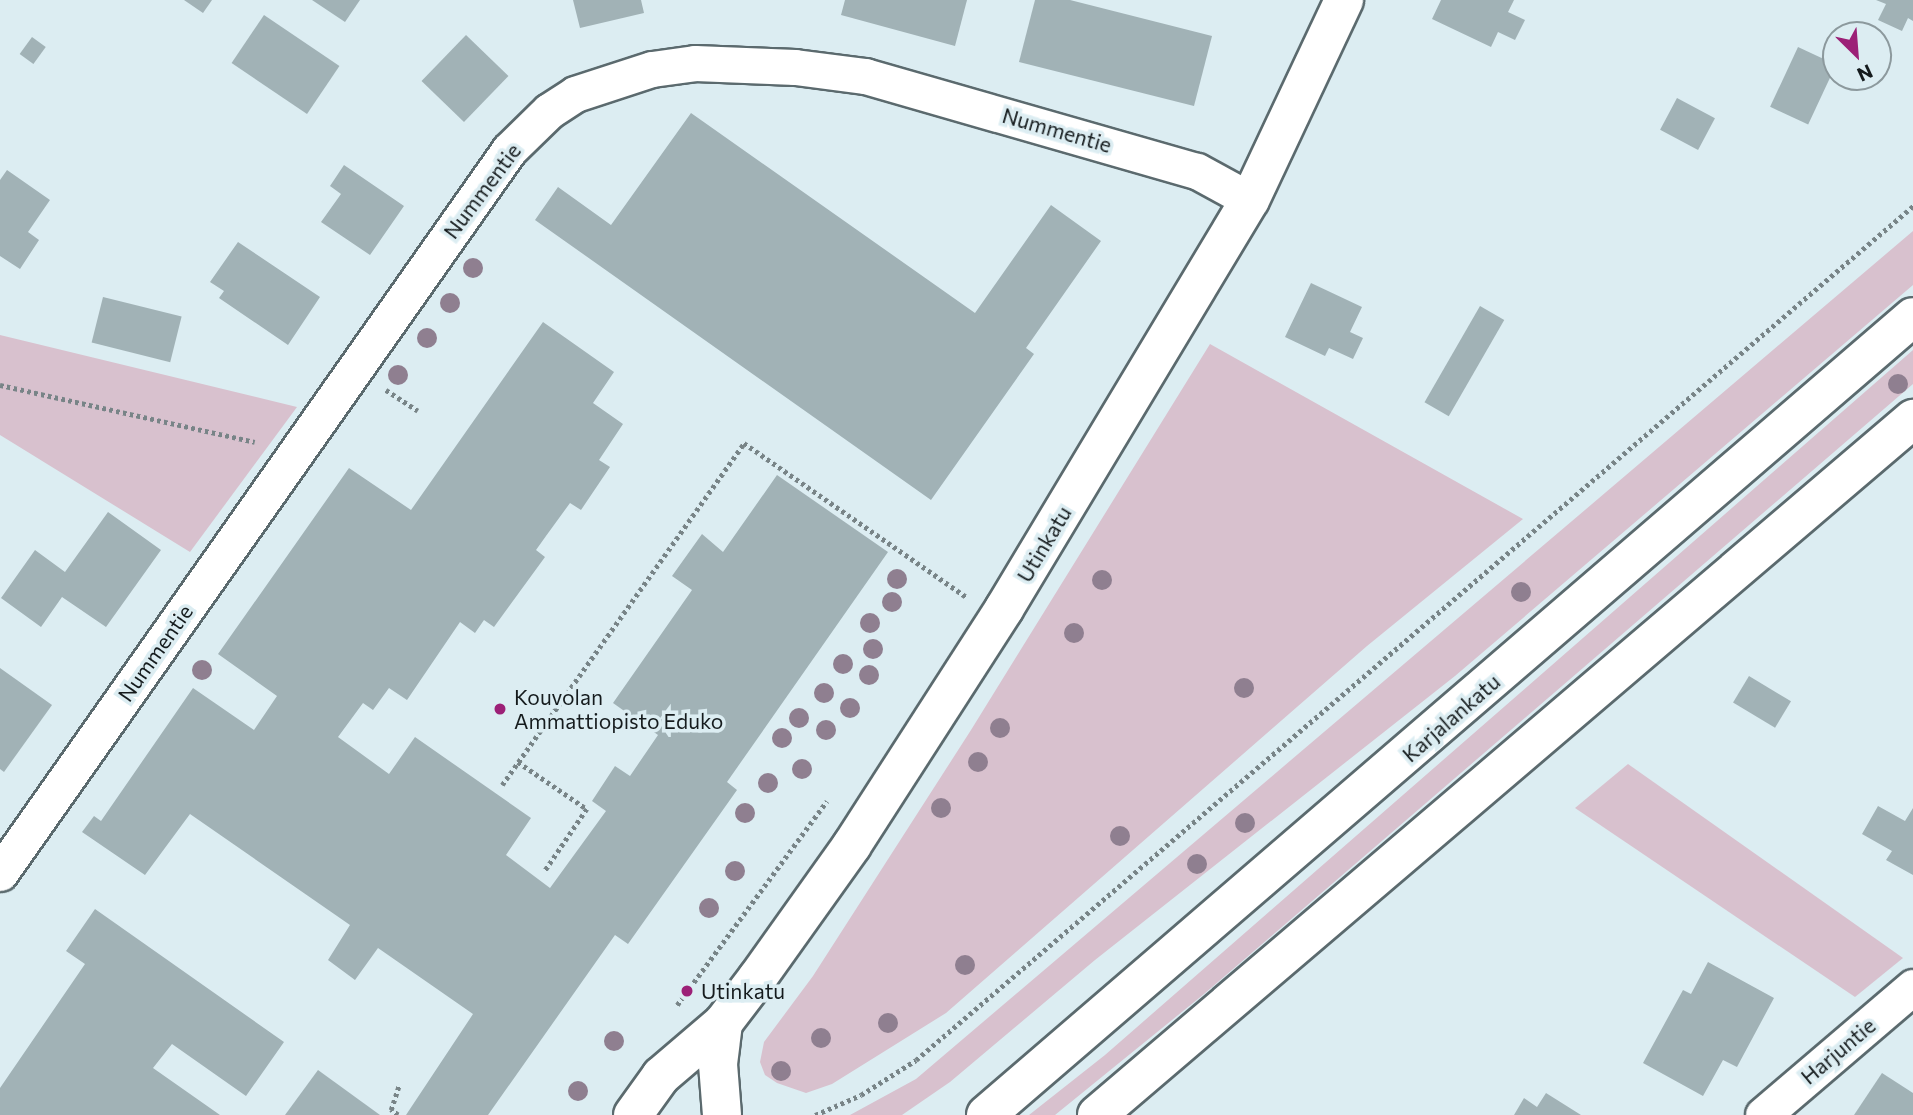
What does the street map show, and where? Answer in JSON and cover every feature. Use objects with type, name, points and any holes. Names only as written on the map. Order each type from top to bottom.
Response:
[{"type":"main road","name":"Utinkatu","points":[[634,1115],[661,1076],[723,1023],[852,845],[1004,609],[1250,200],[1344,0]]},
{"type":"main road","name":"Karjalankatu","points":[[986,1115],[1913,317]]},
{"type":"main road","points":[[1097,1115],[1913,419]]},
{"type":"main road","points":[[722,1115],[718,1064],[723,1023]]},
{"type":"street","name":"Nummentie","points":[[0,873],[509,150],[549,111],[575,94],[652,69],[736,63],[865,76],[1197,171],[1250,200]]},
{"type":"street","name":"Harjuntie","points":[[1763,1115],[1913,987]]},
{"type":"path","points":[[815,1115],[861,1095],[916,1060],[1913,206]]},
{"type":"path","points":[[0,385],[296,452]]},
{"type":"path","points":[[502,785],[744,443],[966,597]]},
{"type":"path","points":[[959,608],[973,587]]},
{"type":"path","points":[[518,762],[587,809],[545,871]]},
{"type":"path","points":[[673,1010],[832,795]]},
{"type":"path","points":[[398,1115],[391,1110],[399,1086]]},
{"type":"shaded area","points":[[1913,231],[1913,285],[1455,676],[1095,960],[950,1082],[902,1115],[850,1115],[916,1079]]},
{"type":"shaded area","points":[[0,335],[297,407],[190,552],[0,435]]},
{"type":"shaded area","points":[[1210,344],[1523,519],[1367,646],[946,1013],[832,1084],[806,1093],[777,1083],[765,1075],[760,1062],[764,1042],[813,976],[971,730]]},
{"type":"shaded area","points":[[1913,350],[1913,384],[1204,994],[1055,1115],[1029,1115],[1105,1055]]},
{"type":"shaded area","points":[[1628,764],[1903,958],[1855,997],[1575,808]]},
{"type":"building","points":[[184,0],[212,0],[203,13]]},
{"type":"building","points":[[312,0],[360,0],[345,22]]},
{"type":"building","points":[[573,0],[641,0],[644,13],[580,28]]},
{"type":"building","points":[[845,0],[967,0],[955,46],[841,15]]},
{"type":"building","points":[[1035,0],[1070,0],[1212,36],[1194,106],[1019,62]]},
{"type":"building","points":[[1441,0],[1514,0],[1508,12],[1525,20],[1515,40],[1498,32],[1491,47],[1432,19]]},
{"type":"building","points":[[1876,0],[1913,0],[1913,21],[1908,18],[1902,31],[1892,26],[1892,21],[1878,20],[1886,4]]},
{"type":"building","points":[[264,15],[339,66],[307,114],[232,63]]},
{"type":"building","points":[[466,35],[508,76],[464,122],[422,81]]},
{"type":"building","points":[[32,37],[46,47],[33,64],[20,54]]},
{"type":"building","points":[[1798,47],[1822,58],[1824,91],[1808,125],[1770,107]]},
{"type":"building","points":[[1677,98],[1715,118],[1698,150],[1660,130]]},
{"type":"building","points":[[691,113],[975,313],[1051,205],[1101,241],[1026,348],[1034,354],[931,500],[535,220],[558,187],[611,225]]},
{"type":"building","points":[[344,165],[404,206],[370,255],[321,222],[341,194],[330,186]]},
{"type":"building","points":[[7,170],[50,200],[28,232],[39,240],[20,269],[0,256],[0,180]]},
{"type":"building","points":[[238,242],[320,297],[288,345],[219,298],[224,291],[210,282]]},
{"type":"building","points":[[1311,283],[1362,307],[1350,332],[1363,338],[1353,359],[1329,348],[1325,356],[1285,337]]},
{"type":"building","points":[[103,297],[182,317],[170,362],[92,343]]},
{"type":"building","points":[[1480,306],[1504,320],[1449,416],[1424,402]]},
{"type":"building","points":[[543,322],[614,372],[593,403],[623,424],[599,460],[610,467],[581,510],[570,503],[546,536],[536,550],[545,557],[494,627],[484,620],[475,633],[460,622],[407,700],[389,688],[373,710],[363,703],[338,737],[389,774],[415,737],[531,818],[506,855],[550,888],[606,811],[592,801],[615,766],[630,776],[658,735],[613,703],[692,590],[672,576],[702,534],[723,552],[777,475],[888,552],[727,782],[737,790],[628,944],[615,935],[488,1115],[406,1115],[473,1014],[378,948],[355,980],[328,960],[350,925],[190,814],[145,875],[82,832],[94,816],[101,821],[193,688],[254,730],[277,696],[218,654],[349,468],[411,510]]},
{"type":"building","points":[[108,512],[161,550],[106,627],[62,597],[41,627],[1,598],[35,550],[65,572]]},
{"type":"building","points":[[0,668],[52,705],[4,772],[0,769]]},
{"type":"building","points":[[1749,676],[1791,701],[1775,728],[1733,703]]},
{"type":"building","points":[[1878,806],[1905,821],[1913,808],[1913,875],[1886,860],[1892,851],[1862,834]]},
{"type":"building","points":[[95,909],[284,1042],[246,1096],[172,1044],[153,1068],[220,1115],[0,1115],[0,1088],[85,964],[66,951]]},
{"type":"building","points":[[1708,962],[1774,998],[1737,1067],[1723,1060],[1703,1096],[1643,1063],[1683,990],[1691,994]]},
{"type":"building","points":[[318,1070],[380,1115],[285,1115]]},
{"type":"building","points":[[1882,1073],[1913,1093],[1913,1115],[1854,1115]]},
{"type":"building","points":[[1546,1093],[1581,1115],[1514,1115],[1524,1098],[1537,1107]]},
{"type":"place","name":"Kouvolan Ammattiopisto Eduko","points":[[500,709]]},
{"type":"place","name":"Utinkatu","points":[[687,991]]}]
